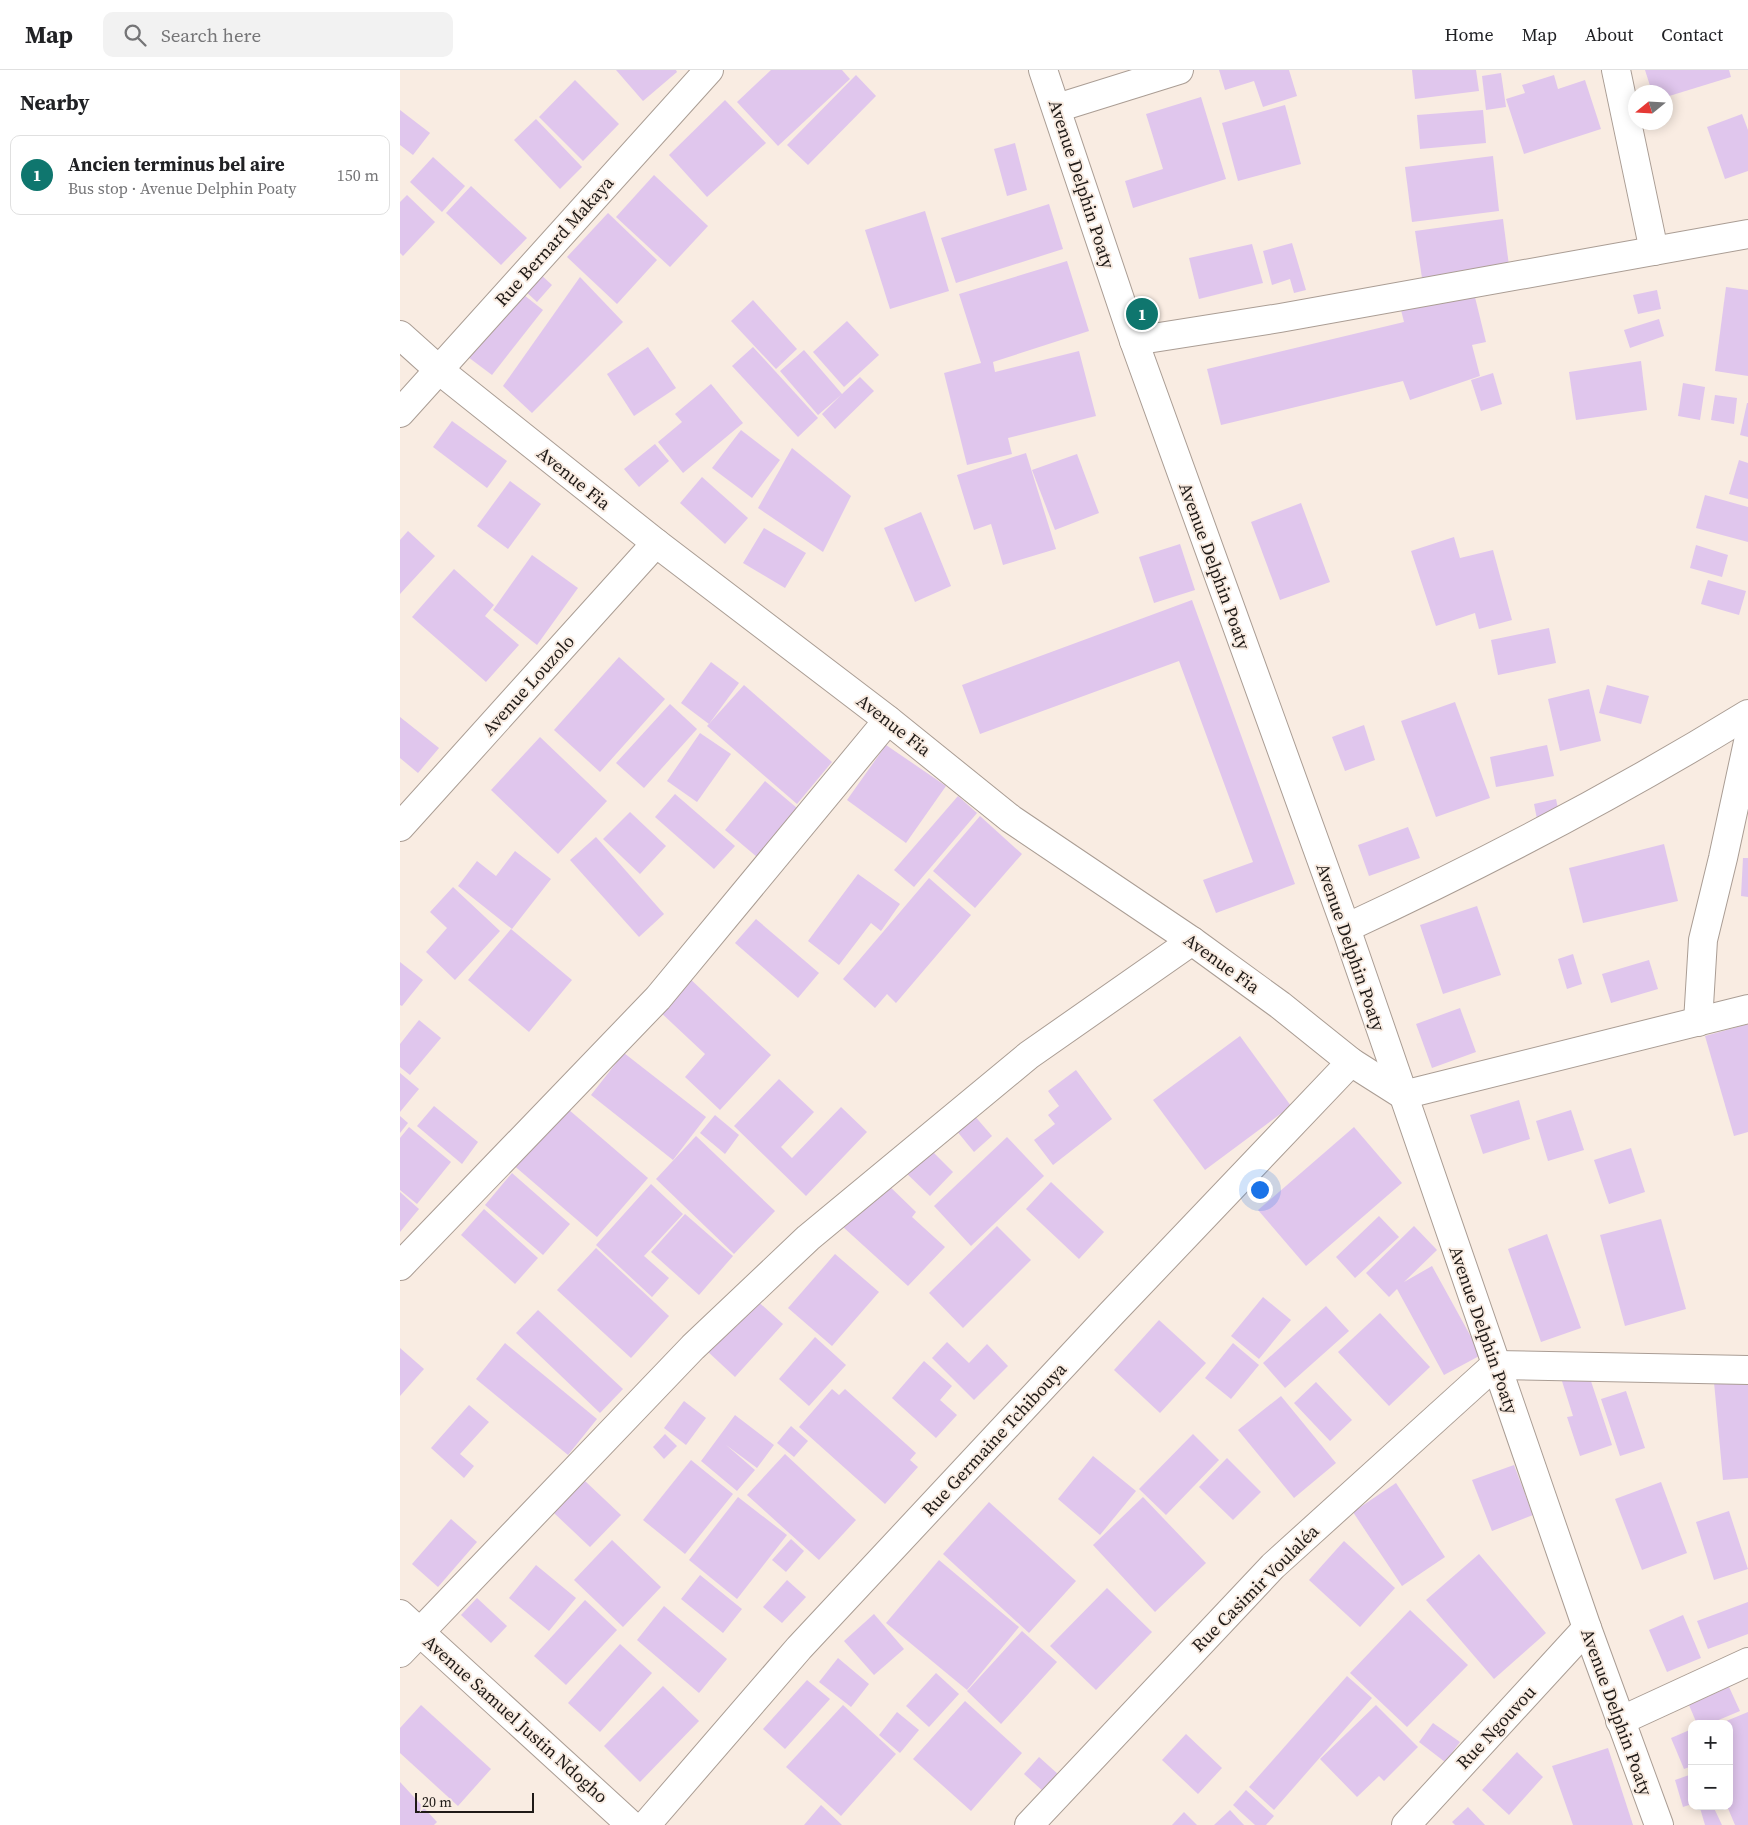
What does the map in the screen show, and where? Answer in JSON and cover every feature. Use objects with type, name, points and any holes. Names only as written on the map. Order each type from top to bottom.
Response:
[{"type":"street","name":"Rue Bernard Makaya","points":[[400,413],[709,70]]},
{"type":"street","name":"Avenue Delphin Poaty","points":[[1043,70],[1134,341],[1346,928],[1495,1365],[1620,1721],[1659,1825]]},
{"type":"street","points":[[1057,108],[1178,70]]},
{"type":"street","points":[[1616,70],[1654,251]]},
{"type":"street","points":[[1134,341],[1280,318],[1748,234]]},
{"type":"street","name":"Avenue Fia","points":[[400,336],[438,370],[656,544],[888,720],[1011,819],[1192,941],[1280,1005],[1351,1062],[1402,1095]]},
{"type":"street","name":"Avenue Louzolo","points":[[400,826],[656,544]]},
{"type":"street","points":[[1346,928],[1436,886],[1565,820],[1748,714]]},
{"type":"street","points":[[400,1266],[658,998],[888,720]]},
{"type":"street","points":[[1698,1022],[1703,940],[1748,742]]},
{"type":"street","points":[[400,1653],[410,1623],[693,1346],[808,1238],[1030,1055],[1192,941]]},
{"type":"street","points":[[1402,1095],[1748,1009]]},
{"type":"street","name":"Rue Germaine Tchibouya","points":[[646,1825],[799,1648],[1111,1314],[1351,1062]]},
{"type":"street","points":[[1495,1365],[1748,1370]]},
{"type":"street","name":"Rue Casimir Voulaléa","points":[[1029,1825],[1273,1566],[1495,1365]]},
{"type":"street","name":"Avenue Samuel Justin Ndogho","points":[[410,1623],[631,1825]]},
{"type":"street","name":"Rue Ngouvou","points":[[1406,1825],[1587,1628]]},
{"type":"street","points":[[1620,1721],[1748,1662]]},
{"type":"building","points":[[616,70],[676,70],[677,72],[643,101]]},
{"type":"building","points":[[771,70],[842,70],[850,79],[778,146],[737,102]]},
{"type":"building","points":[[1219,70],[1289,70],[1297,96],[1263,107],[1254,81],[1225,90]]},
{"type":"building","points":[[1412,70],[1476,70],[1479,91],[1415,99]]},
{"type":"building","points":[[1645,70],[1729,70],[1731,77],[1673,95],[1673,85],[1650,85]]},
{"type":"building","points":[[1501,73],[1506,107],[1486,110],[1482,76]]},
{"type":"building","points":[[856,75],[876,96],[808,165],[787,145]]},
{"type":"building","points":[[1554,75],[1558,89],[1585,80],[1601,129],[1524,154],[1506,99],[1525,93],[1522,85]]},
{"type":"building","points":[[575,80],[619,124],[583,161],[539,117]]},
{"type":"building","points":[[1201,97],[1226,179],[1133,208],[1125,181],[1163,169],[1146,114]]},
{"type":"building","points":[[725,100],[766,143],[707,197],[669,155]]},
{"type":"building","points":[[1285,105],[1301,164],[1238,181],[1222,123]]},
{"type":"building","points":[[400,110],[430,133],[413,155],[400,145]]},
{"type":"building","points":[[1483,110],[1486,143],[1420,149],[1417,115]]},
{"type":"building","points":[[1742,114],[1748,130],[1748,171],[1725,179],[1707,127]]},
{"type":"building","points":[[536,119],[582,167],[560,189],[514,140]]},
{"type":"building","points":[[1015,143],[1027,190],[1007,196],[994,149]]},
{"type":"building","points":[[1493,156],[1499,211],[1412,222],[1405,167]]},
{"type":"building","points":[[433,157],[465,186],[442,212],[410,182]]},
{"type":"building","points":[[654,175],[708,226],[670,267],[616,217]]},
{"type":"building","points":[[471,186],[527,238],[501,265],[446,213]]},
{"type":"building","points":[[407,195],[435,222],[403,256],[400,253],[400,202]]},
{"type":"building","points":[[1049,204],[1063,249],[956,283],[941,238]]},
{"type":"building","points":[[925,211],[949,291],[890,309],[865,230]]},
{"type":"building","points":[[608,213],[657,260],[617,304],[567,257]]},
{"type":"building","points":[[1503,219],[1509,266],[1422,278],[1415,231]]},
{"type":"building","points":[[1292,243],[1306,290],[1294,293],[1290,279],[1272,285],[1263,251]]},
{"type":"building","points":[[1252,244],[1263,283],[1199,299],[1189,258]]},
{"type":"building","points":[[1067,261],[1089,331],[993,362],[995,372],[1079,351],[1096,416],[1008,438],[1012,454],[967,465],[944,373],[981,363],[959,294]]},
{"type":"building","points":[[538,272],[552,285],[537,302],[523,289]]},
{"type":"building","points":[[580,277],[623,322],[532,413],[503,386]]},
{"type":"building","points":[[1472,285],[1486,342],[1472,345],[1480,376],[1410,400],[1403,381],[1221,425],[1207,369],[1404,322],[1399,302]]},
{"type":"building","points":[[1726,287],[1748,290],[1748,376],[1715,371]]},
{"type":"building","points":[[1657,290],[1661,309],[1638,314],[1633,295]]},
{"type":"building","points":[[519,291],[543,310],[492,375],[464,354]]},
{"type":"building","points":[[753,300],[797,349],[776,369],[731,321]]},
{"type":"building","points":[[1659,319],[1664,336],[1630,348],[1624,330]]},
{"type":"building","points":[[847,321],[879,355],[844,387],[813,352]]},
{"type":"building","points":[[648,347],[676,388],[634,416],[607,374]]},
{"type":"building","points":[[753,347],[818,418],[798,437],[732,366]]},
{"type":"building","points":[[804,350],[842,394],[860,377],[874,391],[835,429],[822,414],[841,395],[818,415],[780,371]]},
{"type":"building","points":[[1641,361],[1647,410],[1576,420],[1569,372]]},
{"type":"building","points":[[1493,373],[1502,404],[1481,411],[1471,380]]},
{"type":"building","points":[[1683,383],[1705,387],[1700,420],[1678,416]]},
{"type":"building","points":[[711,384],[743,423],[683,473],[658,442],[682,422],[675,414]]},
{"type":"building","points":[[1715,395],[1737,398],[1734,424],[1711,420]]},
{"type":"building","points":[[1748,403],[1748,437],[1740,435]]},
{"type":"building","points":[[452,421],[507,461],[487,488],[433,447]]},
{"type":"building","points":[[741,430],[780,460],[752,498],[712,468]]},
{"type":"building","points":[[655,444],[669,461],[639,487],[624,469]]},
{"type":"building","points":[[792,448],[851,496],[823,552],[758,508]]},
{"type":"building","points":[[1026,453],[1056,549],[1003,565],[991,524],[974,530],[957,475]]},
{"type":"building","points":[[1077,454],[1099,513],[1055,530],[1032,470]]},
{"type":"building","points":[[1739,460],[1748,463],[1748,499],[1729,494]]},
{"type":"building","points":[[702,477],[748,518],[725,544],[680,503]]},
{"type":"building","points":[[510,481],[541,504],[508,549],[477,526]]},
{"type":"building","points":[[1705,495],[1748,507],[1748,542],[1696,528]]},
{"type":"building","points":[[1301,503],[1330,582],[1280,600],[1251,522]]},
{"type":"building","points":[[921,512],[951,586],[915,602],[884,528]]},
{"type":"building","points":[[764,528],[806,553],[785,588],[743,563]]},
{"type":"building","points":[[408,531],[435,556],[400,594],[400,540]]},
{"type":"building","points":[[1454,537],[1460,558],[1493,550],[1512,620],[1479,629],[1475,613],[1436,626],[1411,551]]},
{"type":"building","points":[[1180,544],[1195,590],[1154,603],[1139,557]]},
{"type":"building","points":[[1696,545],[1728,555],[1722,577],[1690,568]]},
{"type":"building","points":[[532,555],[578,588],[537,645],[493,610]]},
{"type":"building","points":[[454,569],[494,605],[485,616],[519,645],[486,682],[412,617]]},
{"type":"building","points":[[1708,580],[1746,591],[1739,615],[1701,604]]},
{"type":"building","points":[[1192,600],[1295,884],[1216,913],[1203,880],[1253,862],[1179,661],[980,734],[962,685]]},
{"type":"building","points":[[1549,628],[1556,663],[1498,675],[1491,640]]},
{"type":"building","points":[[619,657],[665,699],[600,772],[554,730]]},
{"type":"building","points":[[711,662],[739,683],[709,724],[681,703]]},
{"type":"building","points":[[744,685],[832,762],[797,804],[707,726]]},
{"type":"building","points":[[1607,685],[1649,696],[1641,724],[1599,713]]},
{"type":"building","points":[[1589,689],[1601,741],[1560,751],[1548,699]]},
{"type":"building","points":[[1455,702],[1490,798],[1436,817],[1401,721]]},
{"type":"building","points":[[670,704],[697,729],[644,788],[616,763]]},
{"type":"building","points":[[400,717],[439,748],[418,773],[400,758]]},
{"type":"building","points":[[1364,725],[1375,760],[1345,771],[1332,737]]},
{"type":"building","points":[[700,733],[731,754],[697,802],[667,781]]},
{"type":"building","points":[[540,737],[607,801],[558,854],[491,790]]},
{"type":"building","points":[[886,745],[946,786],[906,843],[847,800]]},
{"type":"building","points":[[1547,745],[1554,776],[1496,787],[1490,757]]},
{"type":"building","points":[[765,781],[797,808],[757,857],[725,830]]},
{"type":"building","points":[[675,794],[735,846],[714,869],[655,817]]},
{"type":"building","points":[[958,796],[977,813],[914,887],[894,870]]},
{"type":"building","points":[[1556,799],[1560,818],[1538,824],[1534,804]]},
{"type":"building","points":[[630,812],[666,846],[640,874],[603,839]]},
{"type":"building","points":[[980,816],[1022,854],[975,908],[933,871]]},
{"type":"building","points":[[1408,827],[1420,858],[1369,876],[1358,845]]},
{"type":"building","points":[[596,837],[664,914],[639,937],[570,860]]},
{"type":"building","points":[[1664,844],[1678,901],[1583,923],[1569,868]]},
{"type":"building","points":[[515,851],[551,879],[512,929],[458,886],[477,861],[496,876]]},
{"type":"building","points":[[1743,858],[1748,858],[1748,897],[1741,896]]},
{"type":"building","points":[[858,874],[900,904],[881,931],[871,923],[839,965],[808,941]]},
{"type":"building","points":[[929,878],[971,915],[896,1003],[887,994],[875,1008],[843,979]]},
{"type":"building","points":[[453,887],[500,931],[455,980],[426,952],[447,928],[430,912]]},
{"type":"building","points":[[1477,906],[1501,975],[1443,994],[1420,925]]},
{"type":"building","points":[[756,919],[819,973],[798,998],[735,943]]},
{"type":"building","points":[[511,929],[572,980],[529,1032],[468,980]]},
{"type":"building","points":[[1573,954],[1582,984],[1567,989],[1558,959]]},
{"type":"building","points":[[1649,960],[1658,989],[1611,1003],[1602,974]]},
{"type":"building","points":[[400,962],[423,980],[402,1006],[400,1005]]},
{"type":"building","points":[[687,976],[771,1055],[720,1110],[685,1077],[705,1054],[657,1009]]},
{"type":"building","points":[[1460,1008],[1476,1052],[1432,1068],[1416,1024]]},
{"type":"building","points":[[419,1020],[441,1038],[410,1075],[400,1067],[400,1044]]},
{"type":"building","points":[[1748,1024],[1748,1132],[1734,1136],[1705,1036]]},
{"type":"building","points":[[1240,1036],[1291,1106],[1205,1170],[1153,1100]]},
{"type":"building","points":[[624,1053],[706,1117],[673,1160],[591,1095]]},
{"type":"building","points":[[1076,1070],[1112,1119],[1053,1165],[1034,1140],[1055,1124],[1048,1115],[1059,1106],[1048,1091]]},
{"type":"building","points":[[400,1073],[419,1089],[400,1112]]},
{"type":"building","points":[[779,1079],[814,1112],[781,1147],[792,1158],[841,1107],[867,1132],[806,1196],[734,1126]]},
{"type":"building","points":[[1519,1100],[1530,1139],[1483,1154],[1470,1115]]},
{"type":"building","points":[[561,1103],[648,1178],[597,1237],[511,1163]]},
{"type":"building","points":[[434,1106],[478,1142],[462,1164],[417,1126]]},
{"type":"building","points":[[1571,1110],[1584,1150],[1548,1161],[1536,1121]]},
{"type":"building","points":[[973,1114],[992,1136],[974,1152],[956,1130]]},
{"type":"building","points":[[715,1115],[739,1135],[725,1154],[700,1133]]},
{"type":"building","points":[[400,1116],[408,1123],[400,1133]]},
{"type":"building","points":[[409,1127],[451,1162],[417,1204],[400,1190],[400,1138]]},
{"type":"building","points":[[1354,1127],[1402,1183],[1306,1266],[1258,1210]]},
{"type":"building","points":[[696,1136],[775,1211],[734,1254],[656,1179]]},
{"type":"building","points":[[1007,1137],[1044,1176],[971,1246],[934,1206]]},
{"type":"building","points":[[925,1144],[953,1172],[930,1196],[902,1169]]},
{"type":"building","points":[[1631,1148],[1645,1192],[1609,1204],[1594,1160]]},
{"type":"building","points":[[512,1173],[570,1224],[543,1255],[485,1205]]},
{"type":"building","points":[[883,1180],[916,1212],[912,1217],[945,1247],[908,1286],[842,1226]]},
{"type":"building","points":[[1051,1182],[1104,1232],[1079,1259],[1026,1209]]},
{"type":"building","points":[[651,1184],[683,1214],[644,1256],[669,1278],[652,1297],[596,1245]]},
{"type":"building","points":[[400,1192],[419,1209],[400,1232]]},
{"type":"building","points":[[484,1209],[538,1258],[515,1284],[461,1235]]},
{"type":"building","points":[[685,1214],[733,1256],[699,1295],[651,1252]]},
{"type":"building","points":[[1379,1216],[1399,1237],[1355,1278],[1336,1257]]},
{"type":"building","points":[[1661,1219],[1686,1309],[1625,1326],[1600,1235]]},
{"type":"building","points":[[997,1226],[1031,1260],[963,1328],[929,1293]]},
{"type":"building","points":[[1414,1226],[1437,1250],[1404,1282],[1432,1266],[1481,1355],[1444,1375],[1397,1289],[1389,1297],[1366,1273]]},
{"type":"building","points":[[1547,1234],[1581,1328],[1541,1342],[1508,1249]]},
{"type":"building","points":[[596,1248],[669,1316],[631,1358],[557,1290]]},
{"type":"building","points":[[835,1254],[879,1292],[832,1346],[788,1308]]},
{"type":"building","points":[[753,1297],[783,1324],[735,1377],[706,1350]]},
{"type":"building","points":[[1263,1297],[1291,1320],[1259,1359],[1231,1336]]},
{"type":"building","points":[[1326,1306],[1349,1331],[1285,1388],[1263,1363]]},
{"type":"building","points":[[538,1310],[623,1389],[600,1413],[516,1333]]},
{"type":"building","points":[[1380,1313],[1430,1367],[1389,1406],[1338,1352]]},
{"type":"building","points":[[1159,1320],[1206,1363],[1160,1413],[1114,1370]]},
{"type":"building","points":[[815,1337],[846,1365],[809,1406],[779,1379]]},
{"type":"building","points":[[947,1342],[969,1363],[987,1344],[1008,1366],[974,1400],[932,1358]]},
{"type":"building","points":[[505,1343],[597,1419],[568,1455],[476,1379]]},
{"type":"building","points":[[1233,1343],[1259,1365],[1231,1399],[1205,1378]]},
{"type":"building","points":[[400,1348],[424,1369],[400,1396]]},
{"type":"building","points":[[924,1361],[952,1386],[940,1400],[957,1415],[936,1438],[892,1398]]},
{"type":"building","points":[[1587,1369],[1612,1445],[1580,1456],[1567,1417],[1573,1416],[1561,1378]]},
{"type":"building","points":[[1748,1378],[1748,1478],[1723,1480],[1714,1382]]},
{"type":"building","points":[[1316,1382],[1352,1420],[1330,1441],[1294,1403]]},
{"type":"building","points":[[832,1389],[839,1395],[845,1389],[916,1453],[910,1460],[918,1467],[885,1504],[799,1427]]},
{"type":"building","points":[[1626,1391],[1645,1448],[1620,1456],[1601,1399]]},
{"type":"building","points":[[1281,1396],[1336,1463],[1294,1498],[1238,1430]]},
{"type":"building","points":[[684,1401],[706,1418],[686,1445],[664,1428]]},
{"type":"building","points":[[469,1405],[489,1422],[460,1454],[474,1466],[464,1478],[431,1448]]},
{"type":"building","points":[[735,1415],[774,1445],[757,1468],[726,1445],[755,1470],[737,1491],[701,1461]]},
{"type":"building","points":[[791,1426],[808,1441],[794,1457],[777,1443]]},
{"type":"building","points":[[665,1434],[677,1446],[664,1459],[653,1447]]},
{"type":"building","points":[[1193,1434],[1219,1460],[1166,1515],[1139,1489]]},
{"type":"building","points":[[785,1454],[856,1520],[819,1560],[747,1495]]},
{"type":"building","points":[[1093,1456],[1136,1491],[1100,1535],[1058,1499]]},
{"type":"building","points":[[1227,1458],[1261,1492],[1233,1520],[1199,1487]]},
{"type":"building","points":[[691,1460],[733,1494],[685,1554],[643,1520]]},
{"type":"building","points":[[1514,1465],[1533,1515],[1492,1531],[1472,1480]]},
{"type":"building","points":[[585,1481],[621,1515],[590,1547],[554,1513]]},
{"type":"building","points":[[1661,1482],[1687,1553],[1642,1570],[1615,1499]]},
{"type":"building","points":[[1396,1483],[1445,1557],[1402,1586],[1353,1512]]},
{"type":"building","points":[[738,1497],[787,1535],[737,1599],[689,1560]]},
{"type":"building","points":[[1143,1497],[1206,1563],[1155,1612],[1093,1545]]},
{"type":"building","points":[[989,1502],[1076,1581],[1029,1633],[943,1554]]},
{"type":"building","points":[[1729,1511],[1748,1569],[1714,1580],[1696,1522]]},
{"type":"building","points":[[451,1519],[477,1542],[438,1587],[412,1564]]},
{"type":"building","points":[[791,1539],[804,1551],[786,1572],[772,1560]]},
{"type":"building","points":[[612,1540],[661,1587],[623,1627],[574,1580]]},
{"type":"building","points":[[1344,1541],[1395,1588],[1360,1627],[1309,1580]]},
{"type":"building","points":[[1479,1554],[1546,1633],[1494,1679],[1426,1600]]},
{"type":"building","points":[[939,1560],[1019,1627],[967,1690],[886,1623]]},
{"type":"building","points":[[536,1565],[576,1598],[549,1631],[509,1598]]},
{"type":"building","points":[[700,1575],[742,1609],[723,1633],[681,1599]]},
{"type":"building","points":[[787,1580],[806,1597],[782,1623],[763,1607]]},
{"type":"building","points":[[1107,1588],[1152,1632],[1096,1690],[1050,1646]]},
{"type":"building","points":[[477,1598],[507,1626],[491,1643],[461,1615]]},
{"type":"building","points":[[585,1600],[617,1630],[566,1685],[534,1656]]},
{"type":"building","points":[[1748,1602],[1748,1634],[1708,1649],[1697,1621]]},
{"type":"building","points":[[664,1606],[727,1659],[699,1693],[637,1640]]},
{"type":"building","points":[[1410,1610],[1468,1665],[1407,1727],[1350,1673]]},
{"type":"building","points":[[874,1614],[904,1649],[874,1675],[844,1641]]},
{"type":"building","points":[[1683,1615],[1701,1658],[1667,1672],[1649,1630]]},
{"type":"building","points":[[1022,1631],[1057,1662],[1001,1724],[967,1691]]},
{"type":"building","points":[[620,1644],[652,1673],[600,1732],[568,1703]]},
{"type":"building","points":[[838,1658],[869,1684],[851,1707],[819,1682]]},
{"type":"building","points":[[936,1673],[959,1694],[929,1727],[906,1706]]},
{"type":"building","points":[[1347,1676],[1372,1698],[1274,1810],[1249,1787]]},
{"type":"building","points":[[807,1680],[830,1699],[785,1749],[763,1729]]},
{"type":"building","points":[[663,1686],[699,1721],[640,1782],[604,1746]]},
{"type":"building","points":[[1729,1687],[1740,1711],[1719,1720],[1695,1720],[1689,1705]]},
{"type":"building","points":[[965,1701],[1022,1753],[971,1811],[913,1759]]},
{"type":"building","points":[[421,1705],[491,1769],[458,1806],[400,1753],[400,1728]]},
{"type":"building","points":[[843,1705],[896,1754],[841,1816],[786,1767]]},
{"type":"building","points":[[1376,1705],[1418,1747],[1384,1781],[1379,1776],[1357,1797],[1320,1759]]},
{"type":"building","points":[[897,1712],[919,1730],[900,1753],[879,1735]]},
{"type":"building","points":[[1748,1712],[1748,1825],[1735,1825],[1729,1810],[1733,1810],[1733,1720],[1729,1720]]},
{"type":"building","points":[[1433,1723],[1460,1742],[1445,1762],[1419,1742]]},
{"type":"building","points":[[1688,1731],[1688,1768],[1684,1769],[1671,1738]]},
{"type":"building","points":[[1186,1734],[1222,1768],[1198,1794],[1162,1760]]},
{"type":"building","points":[[1608,1748],[1633,1825],[1573,1825],[1552,1766]]},
{"type":"building","points":[[1517,1752],[1543,1777],[1509,1815],[1482,1790]]},
{"type":"building","points":[[1039,1757],[1059,1775],[1044,1792],[1024,1774]]},
{"type":"building","points":[[1688,1775],[1688,1805],[1683,1807],[1675,1780]]},
{"type":"building","points":[[400,1782],[437,1822],[434,1825],[400,1825]]},
{"type":"building","points":[[1246,1790],[1274,1816],[1266,1825],[1255,1825],[1233,1805]]},
{"type":"building","points":[[821,1805],[842,1825],[804,1825]]},
{"type":"building","points":[[1468,1807],[1485,1825],[1455,1825],[1452,1822]]},
{"type":"building","points":[[1230,1810],[1244,1825],[1214,1825]]},
{"type":"building","points":[[1701,1810],[1715,1810],[1722,1825],[1705,1825]]},
{"type":"building","points":[[1184,1812],[1197,1825],[1172,1825]]},
{"type":"place","name":"Ancien terminus bel aire","points":[[1142,314]]}]
